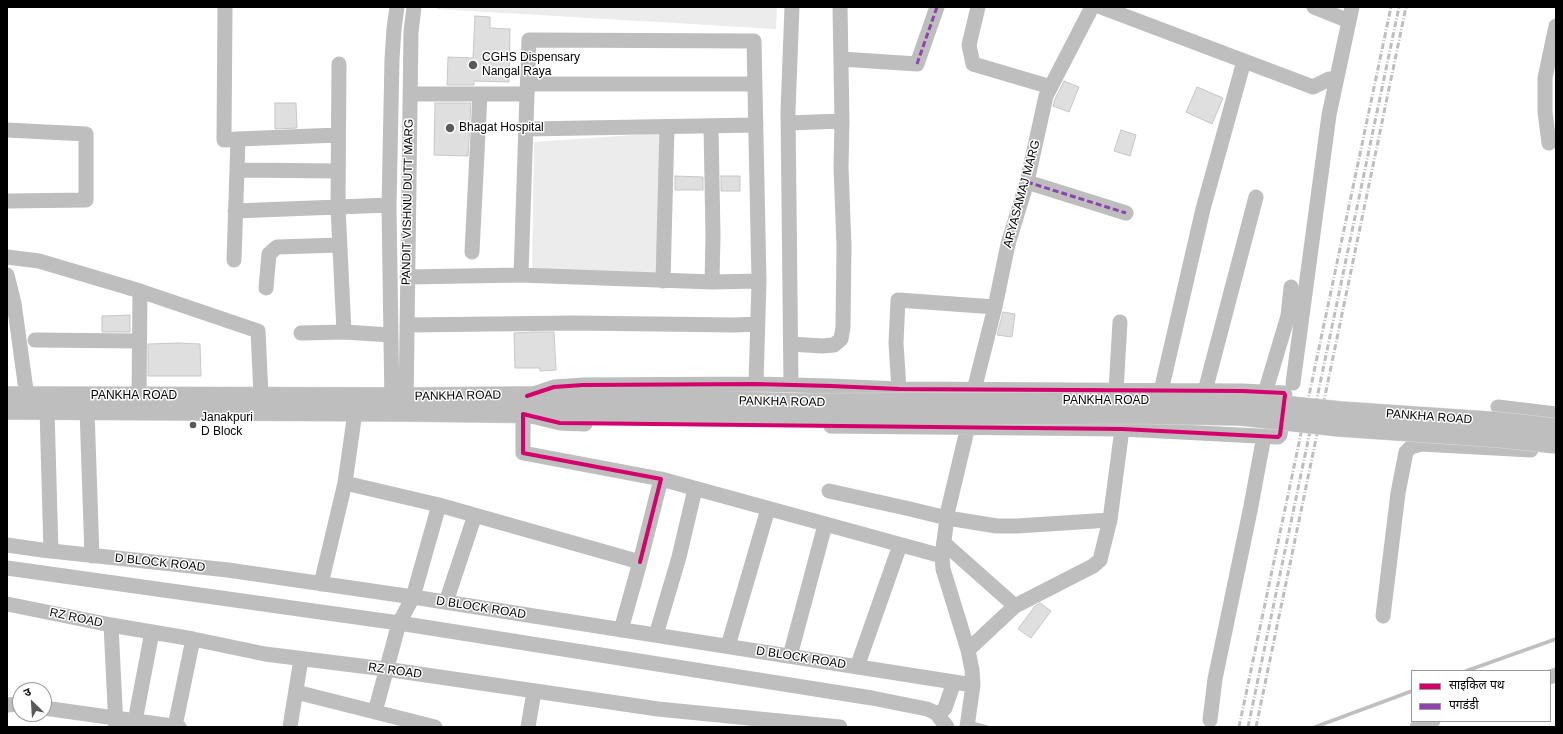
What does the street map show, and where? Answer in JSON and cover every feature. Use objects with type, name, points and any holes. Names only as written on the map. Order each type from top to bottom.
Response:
[{"type":"main road","name":"PANKHA ROAD","points":[[7,396],[260,396],[399,404],[523,414],[1240,401],[1341,411],[1503,422],[1556,428]]},
{"type":"main road","name":"PANKHA ROAD","points":[[7,410],[355,412],[399,404],[527,396],[804,410],[1241,416],[1339,427],[1500,438],[1556,444]]},
{"type":"street","points":[[225,7],[224,140],[338,135]]},
{"type":"street","name":"PANDIT VISHNU DUTT MARG","points":[[397,7],[393,44],[389,205],[391,335],[399,404]]},
{"type":"street","name":"PANDIT VISHNU DUTT MARG","points":[[399,404],[408,380],[407,277],[411,32],[414,7]]},
{"type":"street","points":[[791,384],[788,123],[792,7]]},
{"type":"street","points":[[791,344],[822,346],[834,345],[841,339],[844,327],[840,7]]},
{"type":"street","points":[[841,59],[917,64],[937,7]]},
{"type":"street","points":[[978,7],[968,45],[973,64],[1051,87]]},
{"type":"street","name":"ARYASAMAJ MARG","points":[[967,727],[973,685],[968,650],[943,569],[943,550],[947,518],[1008,244],[1027,182],[1046,96],[1092,7]]},
{"type":"street","points":[[1101,7],[1313,87],[1329,78],[1336,82]]},
{"type":"street","points":[[1293,383],[1329,115],[1350,14],[1314,7]]},
{"type":"street","points":[[1549,143],[1545,112],[1546,78],[1556,26]]},
{"type":"street","points":[[521,275],[528,40],[754,41],[759,281],[756,384]]},
{"type":"street","points":[[1161,391],[1203,209],[1244,61]]},
{"type":"street","points":[[339,64],[338,208],[344,332]]},
{"type":"street","points":[[410,94],[480,94],[527,89],[754,84]]},
{"type":"street","points":[[472,252],[480,94]]},
{"type":"street","points":[[788,123],[842,121]]},
{"type":"street","points":[[526,129],[756,125]]},
{"type":"street","points":[[711,126],[713,236],[712,282]]},
{"type":"street","points":[[663,281],[666,127]]},
{"type":"street","points":[[7,130],[86,134],[86,200],[7,202]]},
{"type":"street","points":[[234,260],[238,139]]},
{"type":"street","points":[[237,170],[338,171]]},
{"type":"street","points":[[1027,182],[1126,212]]},
{"type":"street","points":[[1205,391],[1256,197]]},
{"type":"street","points":[[235,211],[389,205]]},
{"type":"street","points":[[266,288],[269,254],[277,246],[340,245]]},
{"type":"street","points":[[7,257],[39,261],[140,291],[258,331],[260,396]]},
{"type":"street","points":[[7,275],[14,303],[27,396]]},
{"type":"street","points":[[407,277],[521,275],[663,281],[759,281]]},
{"type":"street","points":[[1265,393],[1288,316],[1291,287]]},
{"type":"street","points":[[139,396],[140,291]]},
{"type":"street","points":[[899,389],[896,342],[898,300],[995,307]]},
{"type":"street","points":[[1116,391],[1120,322]]},
{"type":"street","points":[[407,325],[575,323],[758,324]]},
{"type":"street","points":[[301,333],[344,332],[391,335]]},
{"type":"street","points":[[35,340],[140,341]]},
{"type":"street","points":[[527,396],[554,386],[756,384],[791,384],[899,389],[1284,393],[1280,435],[1278,437],[1122,429],[560,424],[523,414],[523,453],[661,479],[900,545],[943,550],[1015,606]]},
{"type":"street","points":[[1498,407],[1556,414]]},
{"type":"street","points":[[47,410],[51,551]]},
{"type":"street","points":[[87,410],[92,556]]},
{"type":"street","points":[[321,584],[345,483],[355,412]]},
{"type":"street","points":[[968,650],[1015,606],[1093,566],[1100,560],[1110,520],[1122,429]]},
{"type":"street","points":[[1210,720],[1215,679],[1264,436]]},
{"type":"street","points":[[1383,616],[1398,493],[1406,452],[1411,447],[1421,444],[1556,451]]},
{"type":"street","points":[[621,630],[661,479]]},
{"type":"street","points":[[345,483],[439,505],[640,562]]},
{"type":"street","points":[[656,635],[679,557],[695,489]]},
{"type":"street","points":[[829,491],[947,518],[1004,526],[1110,520]]},
{"type":"street","points":[[375,712],[399,623],[413,597],[439,505]]},
{"type":"street","points":[[728,646],[768,509]]},
{"type":"street","points":[[446,602],[475,515]]},
{"type":"street","points":[[790,656],[825,525]]},
{"type":"street","name":"D BLOCK ROAD","points":[[7,545],[92,556],[228,570],[446,602],[973,685]]},
{"type":"street","points":[[857,667],[900,545]]},
{"type":"street","points":[[7,568],[399,623],[872,698],[927,709],[938,715],[947,727]]},
{"type":"street","name":"RZ ROAD","points":[[7,604],[265,654],[386,670],[734,722],[840,727]]},
{"type":"street","points":[[111,625],[116,723]]},
{"type":"street","points":[[135,721],[152,632]]},
{"type":"street","points":[[52,710],[116,723],[135,721],[177,727],[193,639]]},
{"type":"street","points":[[290,727],[301,659]]},
{"type":"street","points":[[938,715],[945,708],[954,682]]},
{"type":"street","points":[[296,692],[435,727]]},
{"type":"street","points":[[528,727],[534,692]]},
{"type":"street","points":[[1417,727],[1430,722]]},
{"type":"shaded area","points":[[438,7],[777,7],[776,29],[437,9]]},
{"type":"shaded area","points":[[661,133],[657,274],[532,270],[534,142]]},
{"type":"building","points":[[475,16],[490,17],[490,28],[510,29],[509,82],[474,81],[474,85],[447,85],[448,57],[473,58]]},
{"type":"building","points":[[1064,81],[1079,87],[1069,112],[1053,106]]},
{"type":"building","points":[[1197,87],[1223,98],[1212,124],[1186,112]]},
{"type":"building","points":[[275,103],[296,103],[297,128],[275,129]]},
{"type":"building","points":[[435,103],[471,103],[468,156],[434,155]]},
{"type":"building","points":[[1121,130],[1136,135],[1130,156],[1114,151]]},
{"type":"building","points":[[675,176],[703,177],[703,190],[675,190]]},
{"type":"building","points":[[721,176],[740,176],[740,191],[721,191]]},
{"type":"building","points":[[1003,312],[1015,314],[1012,337],[997,335]]},
{"type":"building","points":[[130,315],[130,332],[102,332],[102,316]]},
{"type":"building","points":[[554,332],[556,370],[540,371],[540,368],[515,368],[514,333]]},
{"type":"building","points":[[148,344],[200,344],[201,376],[148,376]]},
{"type":"building","points":[[1040,603],[1051,611],[1031,638],[1018,629],[1035,606]]},
{"type":"waterway","points":[[1469,670],[1556,639]]},
{"type":"waterway","points":[[1315,727],[1411,691]]},
{"type":"waterway","points":[[975,724],[987,727]]},
{"type":"railway","points":[[1239,727],[1391,7]]},
{"type":"railway","points":[[1248,727],[1399,7]]},
{"type":"railway","points":[[1256,727],[1406,7]]},
{"type":"marked path","points":[[917,64],[937,7]]},
{"type":"marked path","points":[[1027,182],[1126,213]]},
{"type":"cycle path","points":[[527,396],[554,387],[583,385],[756,384],[899,389],[1242,391],[1284,393],[1285,395],[1280,435],[1278,437],[1122,429],[560,423],[523,414],[523,453],[661,479],[640,562]]},
{"type":"place","name":"CGHS Dispensary Nangal Raya","points":[[473,65]]},
{"type":"place","name":"Bhagat Hospital","points":[[450,128]]},
{"type":"place","name":"Janakpuri D Block","points":[[193,425]]}]
